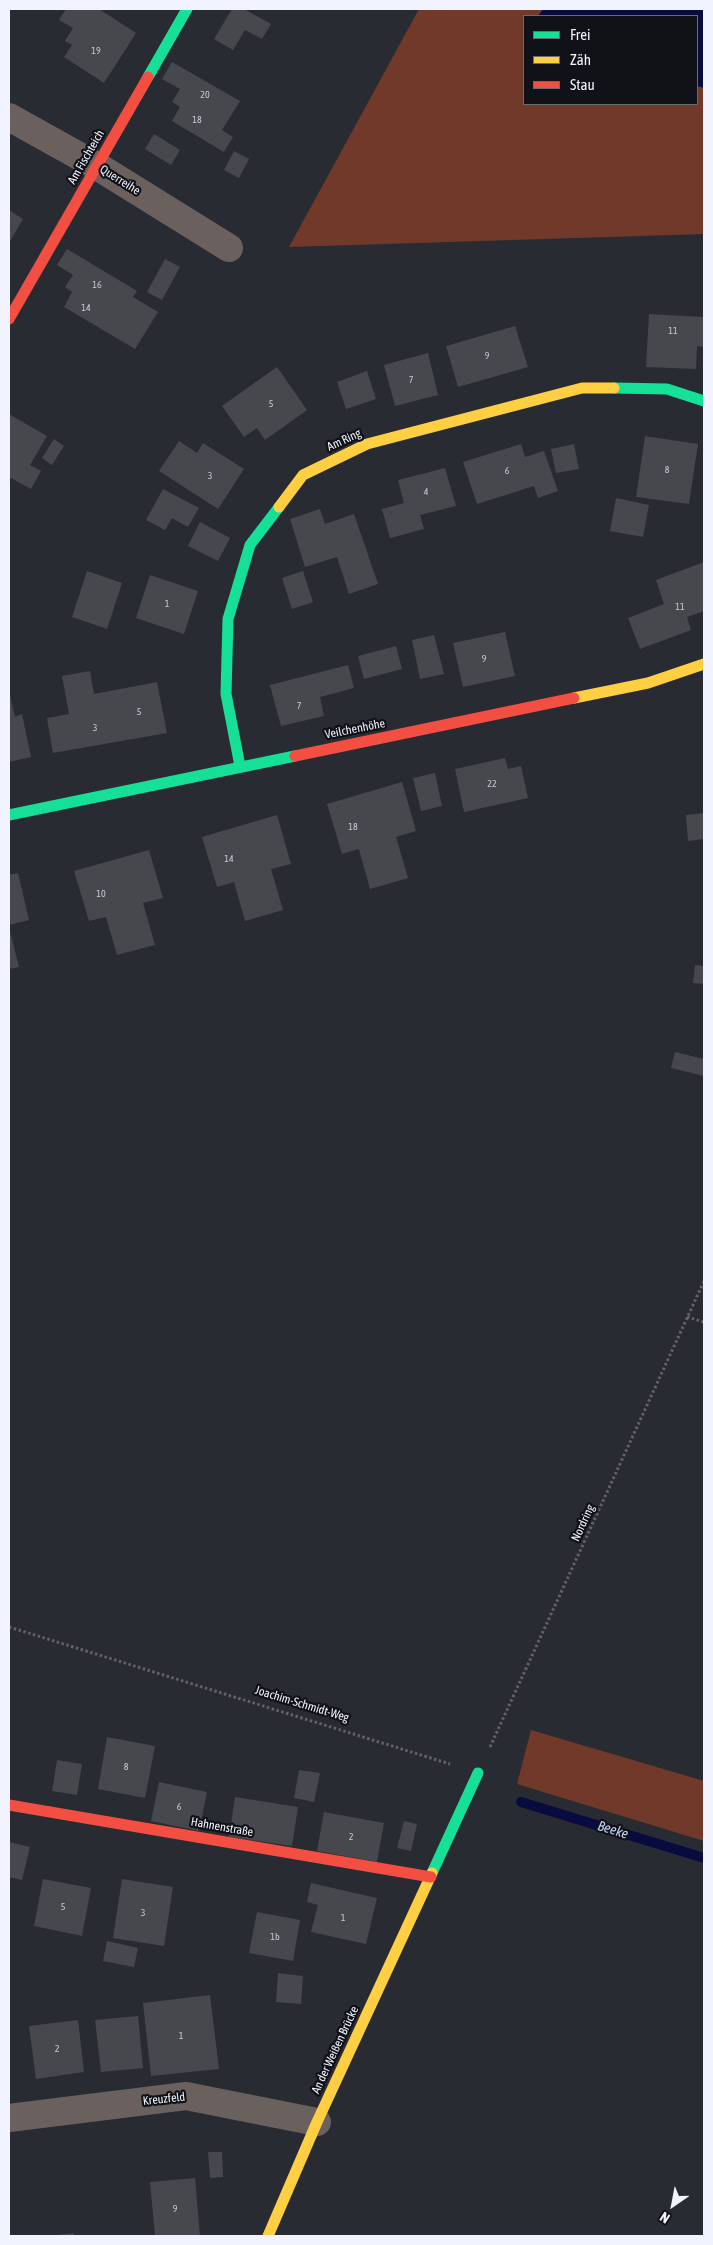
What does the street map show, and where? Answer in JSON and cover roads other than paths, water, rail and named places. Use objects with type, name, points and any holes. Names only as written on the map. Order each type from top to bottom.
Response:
[{"type":"street","name":"Am Fischteich","points":[[9,319],[187,9]]},
{"type":"street","name":"Querreihe","points":[[9,117],[97,166],[229,248]]},
{"type":"street","name":"Am Ring","points":[[240,766],[226,694],[228,619],[250,545],[303,476],[367,444],[582,388],[667,389],[704,401]]},
{"type":"street","name":"Veilchenhöhe","points":[[9,815],[648,683],[704,664]]},
{"type":"street","points":[[431,1877],[478,1773]]},
{"type":"street","name":"Hahnenstraße","points":[[9,1804],[431,1877]]},
{"type":"street","name":"An der Weißen Brücke","points":[[268,2236],[318,2122],[431,1877]]},
{"type":"street","name":"Kreuzfeld","points":[[9,2118],[186,2096],[318,2122]]},
{"type":"waterway","name":"Beeke","points":[[521,1802],[704,1858]]}]
